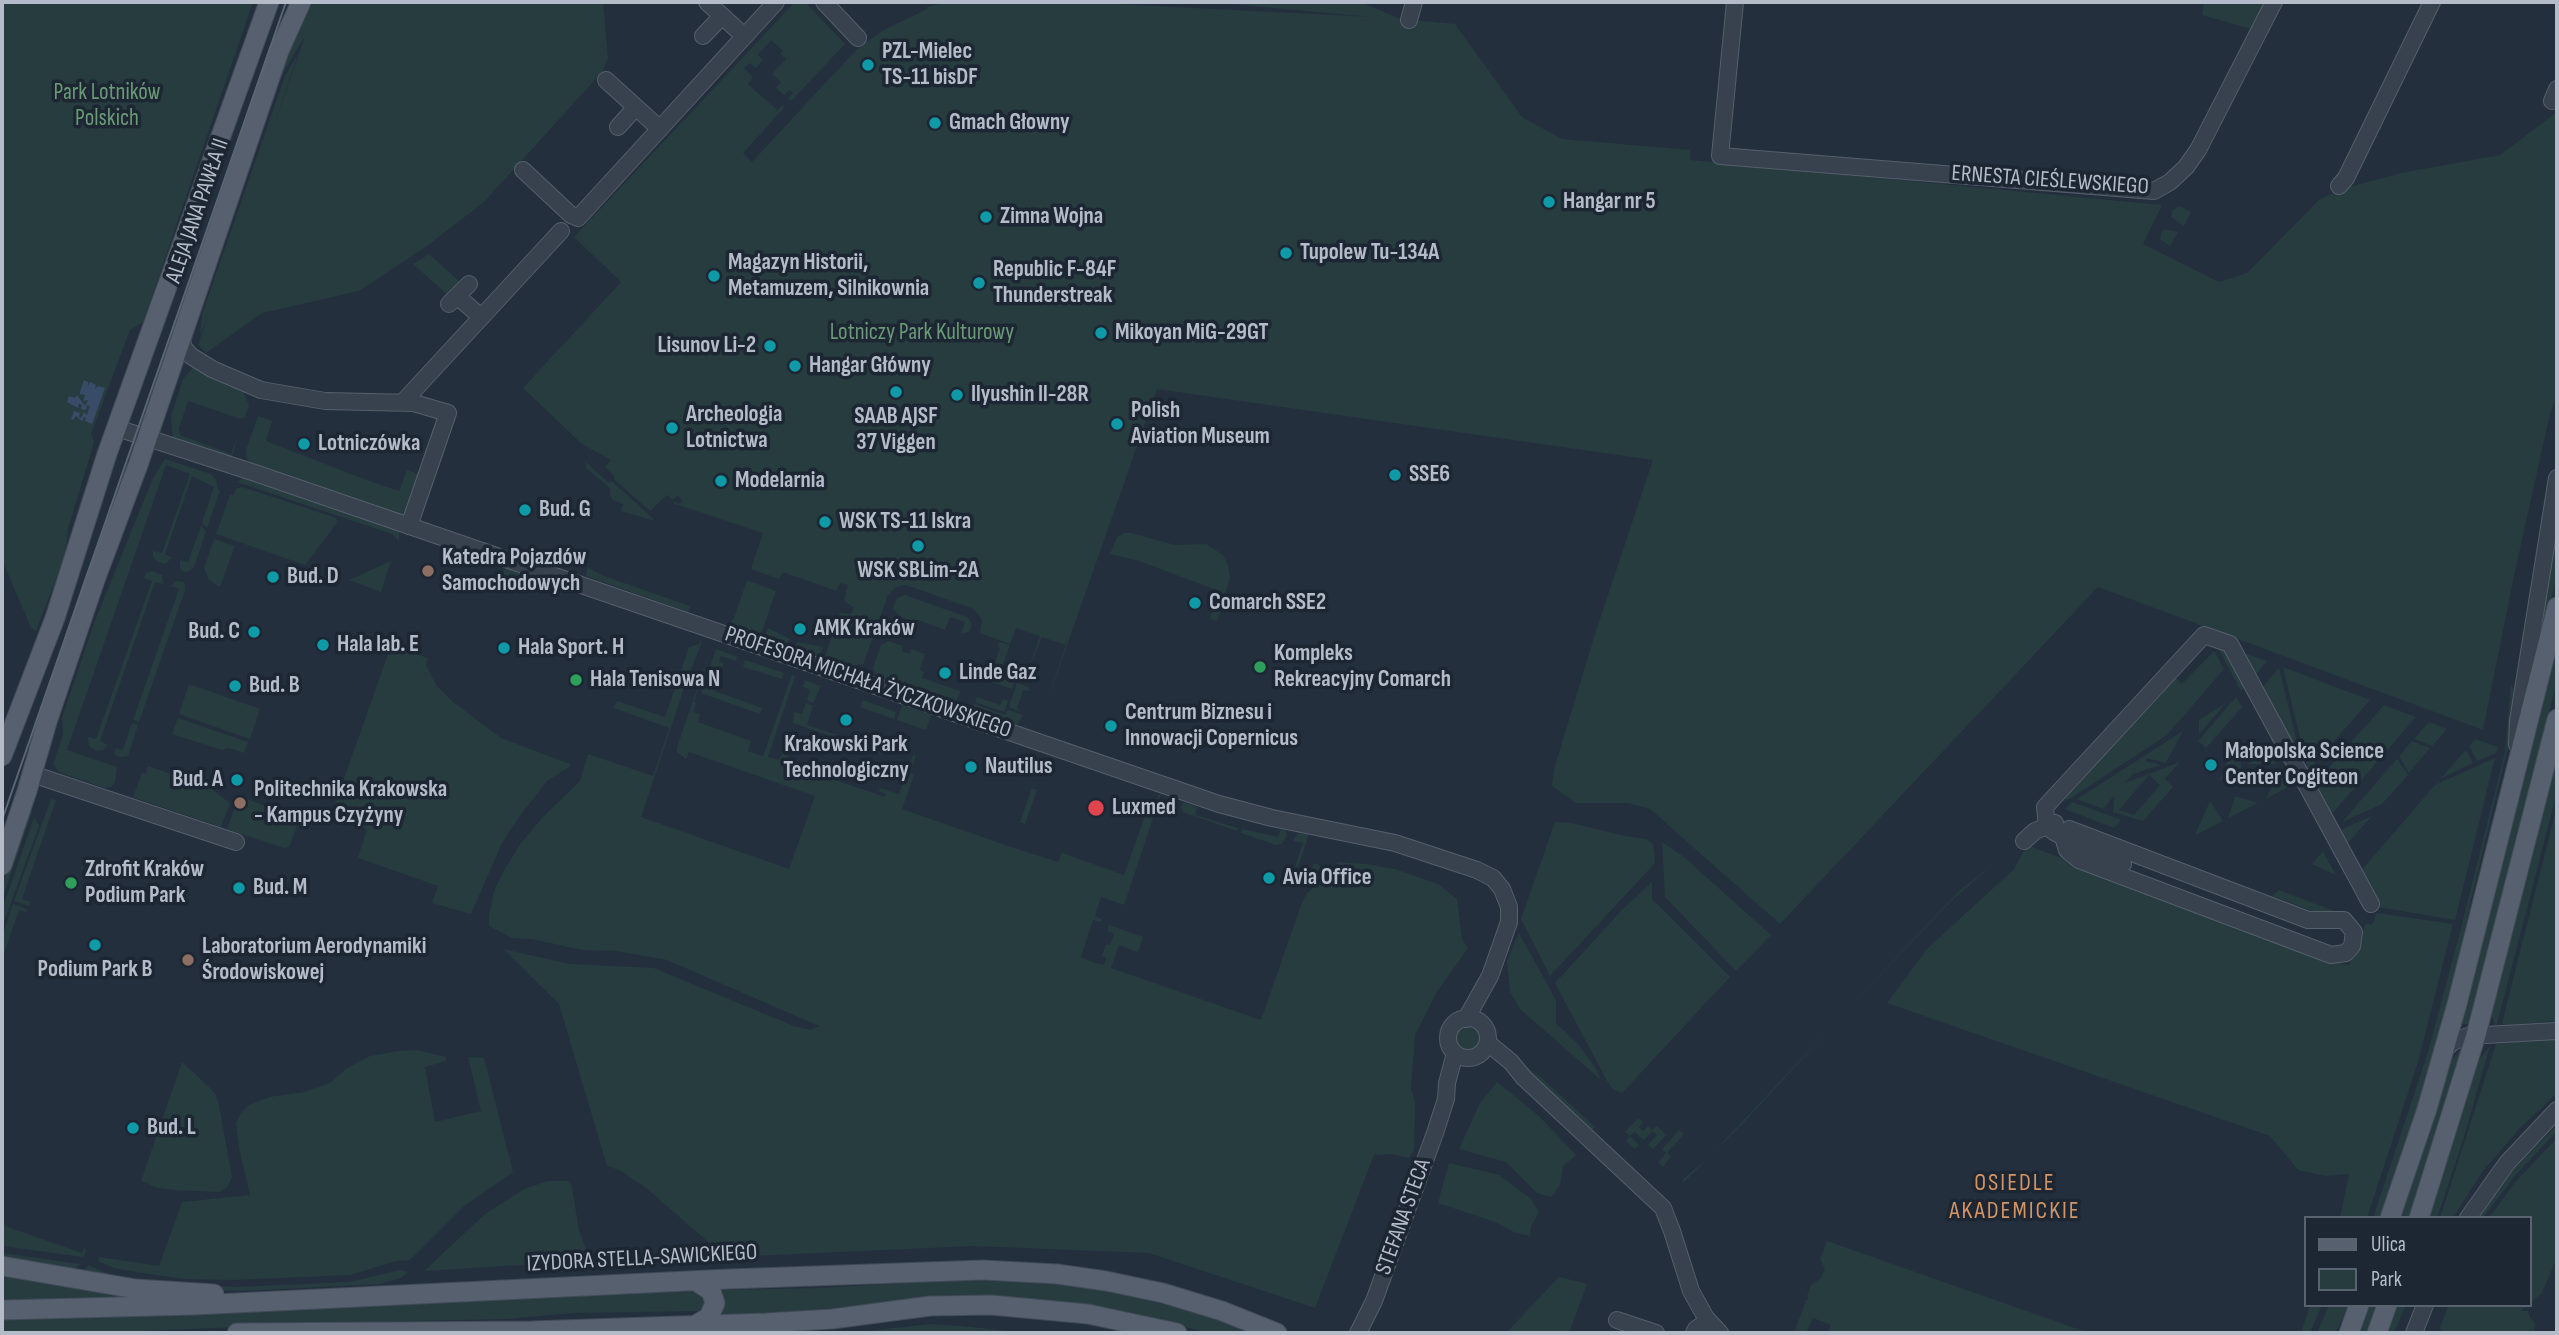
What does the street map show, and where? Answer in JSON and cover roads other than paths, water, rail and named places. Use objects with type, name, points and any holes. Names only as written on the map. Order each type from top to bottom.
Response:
[{"type":"main road","name":"ALEJA JANA PAWŁA II","points":[[2,756],[55,618],[117,428],[269,2]]},
{"type":"main road","name":"ALEJA JANA PAWŁA II","points":[[2,865],[55,696],[279,51],[301,2]]},
{"type":"main road","points":[[2391,1216],[2445,1049],[2557,607]]},
{"type":"main road","points":[[2419,1216],[2476,1035],[2557,719]]},
{"type":"main road","points":[[2,1266],[136,1289],[278,1300]]},
{"type":"main road","name":"IZYDORA STELLA-SAWICKIEGO","points":[[2,1310],[91,1310],[983,1270],[1056,1274],[1163,1293],[1222,1311],[1277,1333]]},
{"type":"main road","points":[[694,1326],[709,1317],[715,1303],[711,1291],[696,1281]]},
{"type":"main road","points":[[237,1333],[694,1326],[832,1319],[930,1306],[991,1305],[1088,1314],[1166,1331]]},
{"type":"main road","points":[[2349,1333],[2358,1307]]},
{"type":"main road","points":[[2377,1333],[2386,1307]]},
{"type":"street","points":[[707,2],[744,36]]},
{"type":"street","points":[[523,170],[571,215],[578,218],[776,2]]},
{"type":"street","points":[[824,2],[859,38]]},
{"type":"street","points":[[1409,20],[1414,2]]},
{"type":"street","name":"ERNESTA CIEŚLEWSKIEGO","points":[[1735,2],[1720,156],[2154,191],[2178,175],[2198,150],[2274,2]]},
{"type":"street","points":[[2339,186],[2346,178],[2432,2]]},
{"type":"street","points":[[703,36],[722,16]]},
{"type":"street","points":[[606,80],[660,129]]},
{"type":"street","points":[[618,127],[636,107]]},
{"type":"street","points":[[403,402],[561,231]]},
{"type":"street","points":[[458,295],[481,317]]},
{"type":"street","points":[[182,331],[181,341],[186,351],[212,369],[274,394],[347,402],[403,402],[448,413],[409,526]]},
{"type":"street","points":[[117,428],[146,439]]},
{"type":"street","name":"PROFESORA MICHAŁA ŻYCZKOWSKIEGO","points":[[146,439],[255,473],[1219,804],[1272,818],[1384,840],[1478,870],[1493,878],[1502,889],[1510,915],[1508,928],[1490,976],[1466,1019]]},
{"type":"street","points":[[2516,772],[2518,721],[2557,478]]},
{"type":"street","points":[[2047,827],[2045,807],[2204,635],[2230,644],[2371,904]]},
{"type":"street","points":[[32,774],[236,842]]},
{"type":"street","points":[[2024,841],[2035,831],[2047,827],[2066,833],[2308,920],[2338,918],[2344,920],[2354,932],[2352,946],[2346,953],[2337,956],[2079,860],[2067,849],[2066,833]]},
{"type":"street","points":[[2066,833],[2084,848],[2123,864]]},
{"type":"street","name":"PROFESORA MICHAŁA ŻYCZKOWSKIEGO","points":[[1482,1024],[1490,995],[1490,976]]},
{"type":"street","points":[[1472,1052],[1488,1036],[1482,1024],[1466,1019],[1455,1024],[1449,1035],[1451,1048],[1472,1052],[1524,1079],[1663,1208],[1691,1291],[1708,1321],[1720,1333]]},
{"type":"street","points":[[2445,1049],[2459,1038],[2476,1035],[2557,1031]]},
{"type":"street","name":"STEFANA STECA","points":[[1358,1333],[1379,1289],[1446,1099],[1447,1083],[1472,1052]]},
{"type":"street","points":[[2469,1216],[2507,1163],[2557,1110]]},
{"type":"street","points":[[2414,1333],[2424,1307]]},
{"type":"street","points":[[1617,1320],[1656,1333]]},
{"type":"street","points":[[1694,1333],[1708,1321]]},
{"type":"water","points":[[84,380],[88,382],[88,386],[90,382],[96,385],[95,389],[98,386],[105,388],[92,424],[85,421],[84,417],[82,421],[76,416],[71,419],[74,411],[80,413],[81,418],[84,412],[87,415],[90,406],[87,405],[86,410],[81,409],[82,405],[79,404],[78,408],[67,402],[69,396],[75,398],[77,395],[85,406],[88,400],[83,401],[85,395],[80,394]]},
{"type":"tram line","points":[[2,820],[286,2]]},
{"type":"place","name":"PZL-Mielec TS-11 bisDF","points":[[868,65]]},
{"type":"place","name":"Gmach Głowny","points":[[935,123]]},
{"type":"place","name":"Hangar nr 5","points":[[1549,202]]},
{"type":"place","name":"Zimna Wojna","points":[[986,217]]},
{"type":"place","name":"Tupolew Tu-134A","points":[[1286,253]]},
{"type":"place","name":"Magazyn Historii, Metamuzem, Silnikownia","points":[[714,276]]},
{"type":"place","name":"Republic F-84F Thunderstreak","points":[[979,283]]},
{"type":"place","name":"Mikoyan MiG-29GT","points":[[1101,333]]},
{"type":"place","name":"Lisunov Li-2","points":[[770,346]]},
{"type":"place","name":"Hangar Główny","points":[[795,366]]},
{"type":"place","name":"SAAB AJSF 37 Viggen","points":[[896,392]]},
{"type":"place","name":"Ilyushin Il-28R","points":[[957,395]]},
{"type":"place","name":"Polish Aviation Museum","points":[[1117,424]]},
{"type":"place","name":"Archeologia Lotnictwa","points":[[672,428]]},
{"type":"place","name":"Lotniczówka","points":[[304,444]]},
{"type":"place","name":"SSE6","points":[[1395,475]]},
{"type":"place","name":"Modelarnia","points":[[721,481]]},
{"type":"place","name":"Bud. G","points":[[525,510]]},
{"type":"place","name":"WSK TS-11 Iskra","points":[[825,522]]},
{"type":"place","name":"WSK SBLim-2A","points":[[918,546]]},
{"type":"place","name":"Katedra Pojazdów Samochodowych","points":[[428,571]]},
{"type":"place","name":"Bud. D","points":[[273,577]]},
{"type":"place","name":"Comarch SSE2","points":[[1195,603]]},
{"type":"place","name":"AMK Kraków","points":[[800,629]]},
{"type":"place","name":"Bud. C","points":[[254,632]]},
{"type":"place","name":"Hala lab. E","points":[[323,645]]},
{"type":"place","name":"Hala Sport. H","points":[[504,648]]},
{"type":"place","name":"Kompleks Rekreacyjny Comarch","points":[[1260,667]]},
{"type":"place","name":"Linde Gaz","points":[[945,673]]},
{"type":"place","name":"Hala Tenisowa N","points":[[576,680]]},
{"type":"place","name":"Bud. B","points":[[235,686]]},
{"type":"place","name":"Krakowski Park Technologiczny","points":[[846,720]]},
{"type":"place","name":"Centrum Biznesu i Innowacji Copernicus","points":[[1111,726]]},
{"type":"place","name":"Małopolska Science Center Cogiteon","points":[[2211,765]]},
{"type":"place","name":"Nautilus","points":[[971,767]]},
{"type":"place","name":"Bud. A","points":[[237,780]]},
{"type":"place","name":"Politechnika Krakowska - Kampus Czyżyny","points":[[240,803]]},
{"type":"place","name":"Luxmed","points":[[1096,808]]},
{"type":"place","name":"Avia Office","points":[[1269,878]]},
{"type":"place","name":"Zdrofit Kraków Podium Park","points":[[71,883]]},
{"type":"place","name":"Bud. M","points":[[239,888]]},
{"type":"place","name":"Podium Park B","points":[[95,945]]},
{"type":"place","name":"Laboratorium Aerodynamiki Środowiskowej","points":[[188,960]]},
{"type":"place","name":"Bud. L","points":[[133,1128]]},
{"type":"district","name":"OSIEDLE AKADEMICKIE","points":[[2015,1198]]},
{"type":"park label","name":"Park Lotników Polskich","points":[[107,106]]},
{"type":"park label","name":"Lotniczy Park Kulturowy","points":[[922,333]]}]
